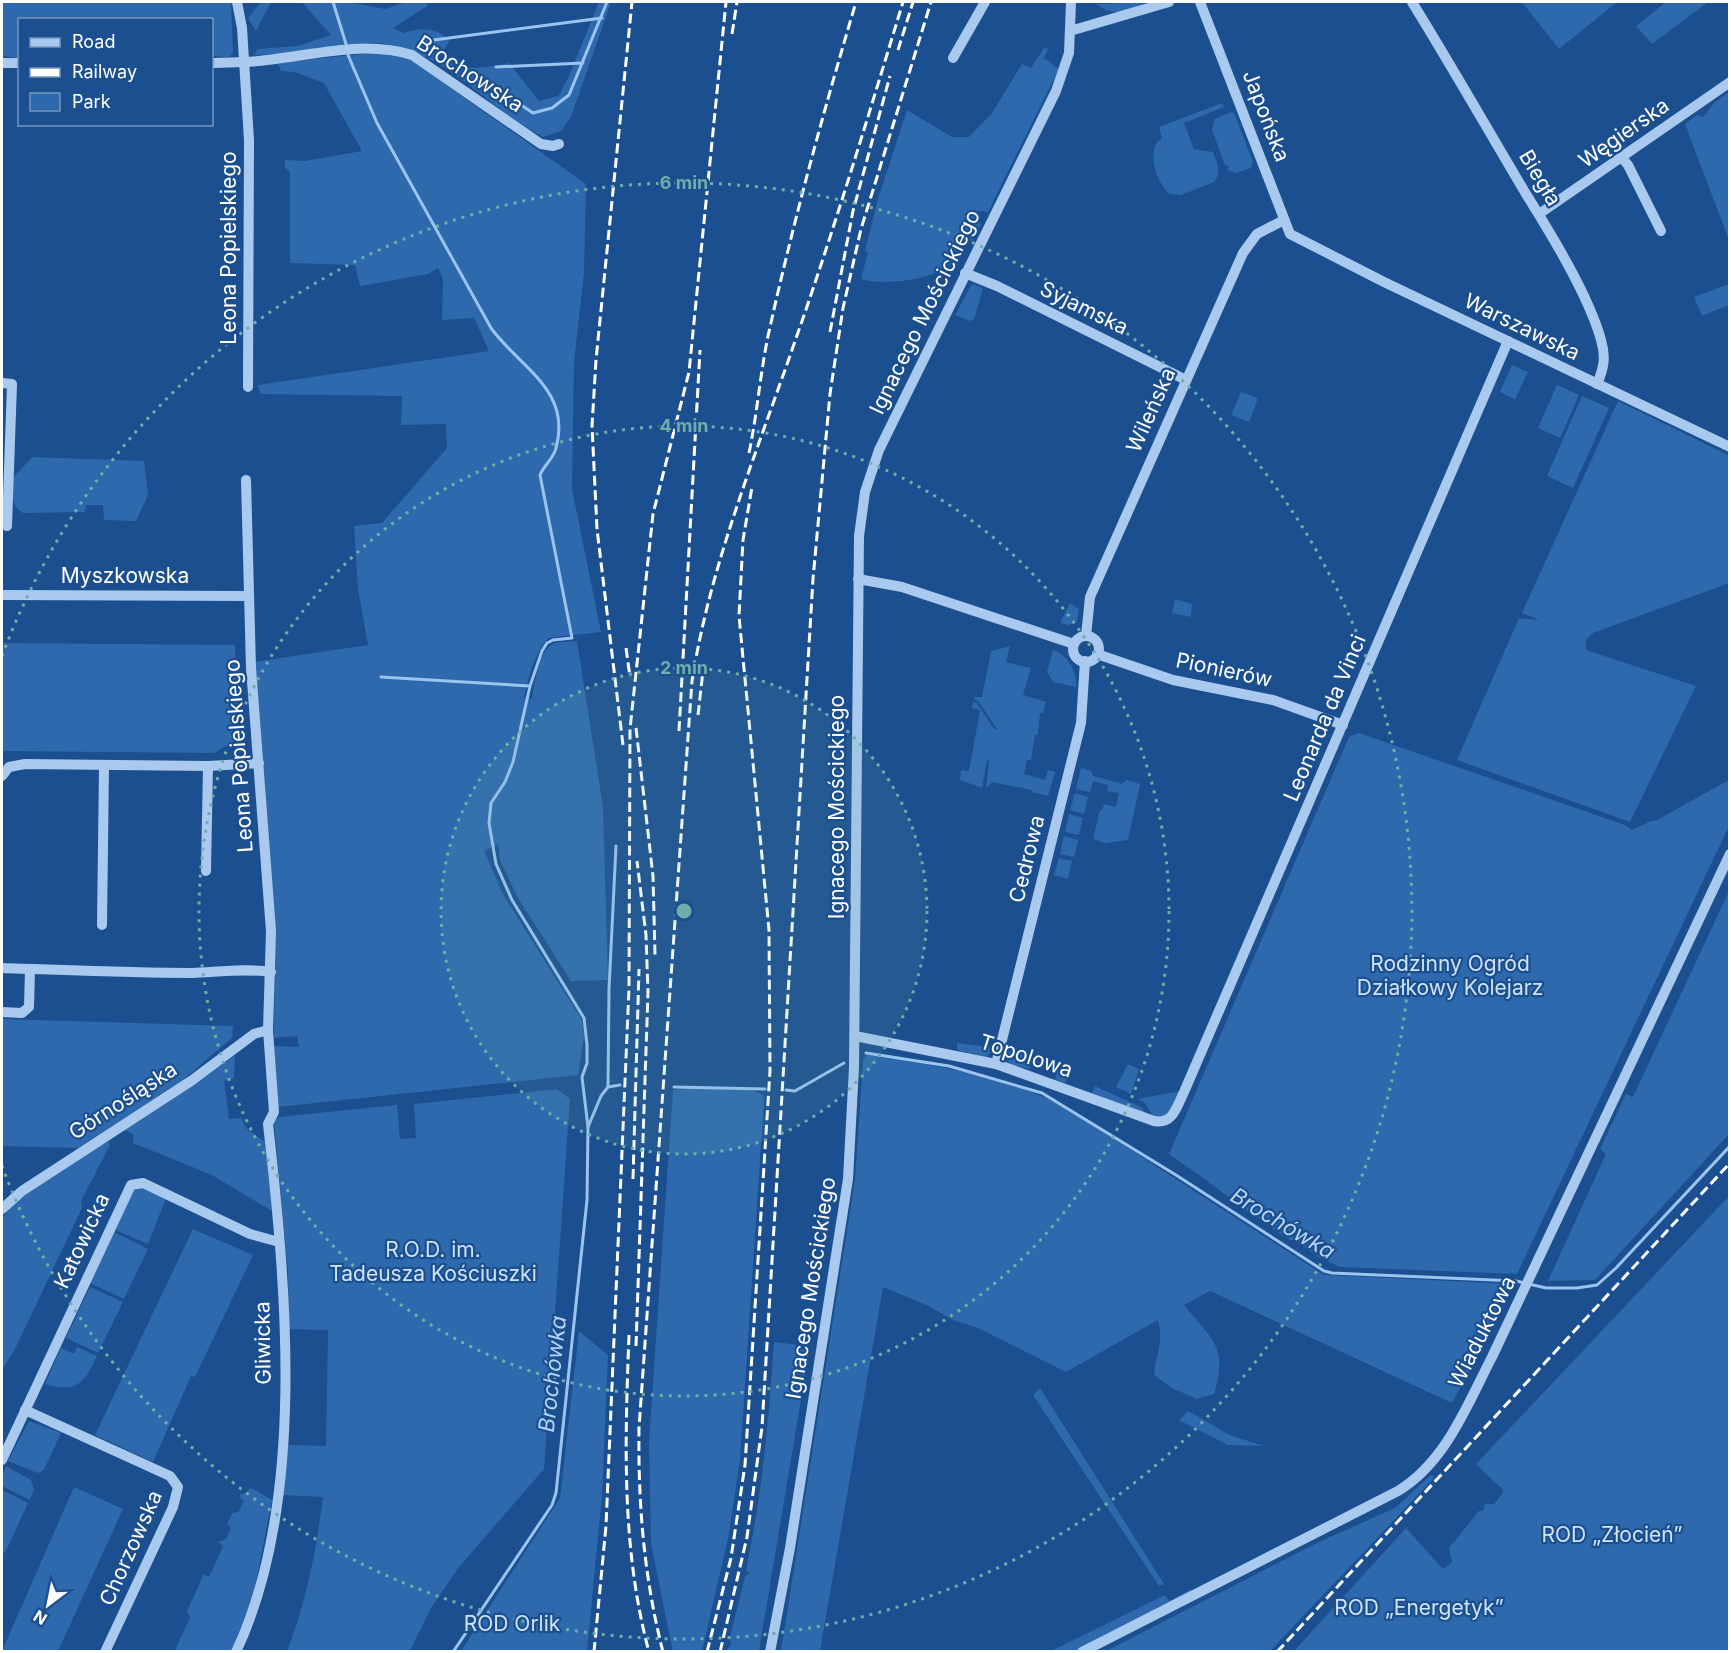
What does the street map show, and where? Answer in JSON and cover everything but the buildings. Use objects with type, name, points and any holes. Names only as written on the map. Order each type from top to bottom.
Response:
[{"type":"street","name":"Leona Popielskiego","points":[[237,2],[245,62],[250,206],[248,387]]},
{"type":"street","points":[[953,58],[985,2]]},
{"type":"street","name":"Ignacego Mościckiego","points":[[770,1652],[790,1548],[848,1179],[855,1036],[859,536],[865,492],[879,450],[1056,91],[1067,62],[1071,2]]},
{"type":"street","points":[[1070,32],[1170,2]]},
{"type":"street","name":"Japońska","points":[[1200,2],[1284,220],[1290,234],[1298,241]]},
{"type":"street","name":"Biegła","points":[[1412,2],[1539,214],[1596,324],[1604,356],[1604,366],[1597,384]]},
{"type":"street","name":"Brochowska","points":[[213,63],[245,62],[365,47],[387,47],[412,55],[541,144],[553,146],[559,144]]},
{"type":"street","points":[[2,63],[18,63]]},
{"type":"street","name":"Węgierska","points":[[1539,214],[1730,82]]},
{"type":"street","points":[[1622,158],[1628,165],[1660,231]]},
{"type":"street","name":"Wileńska","points":[[1086,636],[1090,597],[1249,243],[1257,234],[1284,220]]},
{"type":"street","name":"Warszawska","points":[[1298,241],[1730,447]]},
{"type":"street","name":"Syjamska","points":[[965,273],[997,286],[1186,380]]},
{"type":"street","name":"Leonarda da Vinci","points":[[1176,1109],[1508,341]]},
{"type":"street","points":[[7,383],[7,526]]},
{"type":"street","name":"Leona Popielskiego","points":[[246,480],[248,596],[270,908],[271,972],[268,1030]]},
{"type":"street","points":[[858,579],[909,589],[1074,644]]},
{"type":"street","name":"Myszkowska","points":[[2,595],[248,596]]},
{"type":"street","points":[[1086,636],[1097,643],[1097,654],[1092,660],[1085,661],[1076,657],[1074,644],[1086,636]]},
{"type":"street","name":"Pionierów","points":[[1097,654],[1173,680],[1274,700],[1343,725]]},
{"type":"street","name":"Cedrowa","points":[[996,1064],[1081,723],[1085,661]]},
{"type":"street","points":[[2,777],[9,767],[25,764],[208,766],[259,763]]},
{"type":"street","points":[[102,925],[104,765]]},
{"type":"street","points":[[206,871],[208,766]]},
{"type":"street","name":"Wiaduktowa","points":[[1082,1652],[1417,1480],[1429,1468],[1459,1420],[1527,1284],[1730,854]]},
{"type":"street","points":[[2,968],[192,973],[245,972],[255,969],[271,972]]},
{"type":"street","points":[[2,1012],[22,1013],[29,1007],[30,969]]},
{"type":"street","name":"Górnośląska","points":[[2,1206],[191,1081],[255,1034],[268,1030]]},
{"type":"street","name":"Gliwicka","points":[[236,1652],[260,1587],[269,1544],[279,1478],[284,1420],[284,1349],[279,1242],[268,1124],[274,1112],[268,1030]]},
{"type":"street","name":"Topolowa","points":[[855,1036],[996,1064],[1154,1121],[1167,1121],[1176,1109]]},
{"type":"street","name":"Katowicka","points":[[2,1456],[26,1410],[131,1185],[143,1184],[250,1234],[279,1242]]},
{"type":"street","name":"Chorzowska","points":[[26,1410],[170,1476],[178,1487],[173,1507],[105,1652]]},
{"type":"green space","points":[[2,2],[231,2],[233,53],[229,57],[213,56],[213,18],[18,18],[18,58],[2,56]]},
{"type":"green space","points":[[261,2],[271,2],[256,31],[248,18]]},
{"type":"green space","points":[[302,2],[349,2],[385,9],[406,2],[424,2],[429,5],[393,28],[404,33],[428,29],[445,36],[450,40],[439,58],[458,65],[481,67],[509,63],[539,101],[558,96],[569,76],[599,2],[611,2],[571,117],[561,131],[543,137],[524,126],[449,71],[408,50],[386,44],[366,43],[298,53],[254,55],[258,49],[298,46],[331,35]]},
{"type":"green space","points":[[1094,2],[1099,4],[1148,2],[1114,12]]},
{"type":"green space","points":[[1522,2],[1617,2],[1559,49]]},
{"type":"green space","points":[[1666,2],[1708,2],[1652,44],[1636,26]]},
{"type":"green space","points":[[1044,48],[1048,49],[1044,58],[1059,69],[988,212],[979,211],[975,219],[981,224],[972,241],[964,237],[952,263],[934,274],[908,280],[882,282],[861,279],[868,252],[865,251],[878,199],[907,110],[952,137],[969,137],[992,113],[1022,64],[1031,68]]},
{"type":"green space","points":[[381,52],[408,58],[586,184],[584,273],[574,362],[572,489],[601,632],[548,638],[536,659],[524,697],[532,699],[538,669],[548,648],[558,642],[577,641],[603,807],[608,980],[571,981],[518,898],[500,860],[498,844],[484,851],[504,896],[582,1020],[584,1037],[578,1075],[278,1107],[274,1046],[299,1047],[297,1036],[274,1038],[275,941],[254,662],[368,645],[358,589],[354,526],[382,523],[447,448],[446,424],[401,425],[402,396],[260,394],[258,385],[489,351],[474,318],[442,320],[443,279],[438,268],[428,274],[360,286],[355,265],[290,263],[290,172],[285,168],[285,160],[305,161],[362,151],[324,83],[295,72],[281,71],[278,63]]},
{"type":"green space","points":[[1729,92],[1729,240],[1685,124],[1697,115],[1703,117],[1715,102]]},
{"type":"green space","points":[[1222,103],[1224,107],[1184,123],[1194,149],[1213,152],[1218,167],[1218,175],[1214,182],[1181,195],[1170,194],[1160,182],[1154,166],[1154,149],[1162,138],[1159,127]]},
{"type":"green space","points":[[1231,112],[1234,113],[1253,162],[1251,168],[1236,173],[1227,170],[1229,166],[1225,165],[1212,130],[1215,119]]},
{"type":"green space","points":[[972,284],[983,288],[974,319],[970,321],[955,315]]},
{"type":"green space","points":[[1729,284],[1729,305],[1702,316],[1694,297]]},
{"type":"green space","points":[[1512,365],[1528,372],[1515,399],[1500,392]]},
{"type":"green space","points":[[1557,385],[1579,395],[1560,438],[1538,428]]},
{"type":"green space","points":[[1241,392],[1258,398],[1249,422],[1231,415]]},
{"type":"green space","points":[[1582,396],[1609,408],[1573,488],[1547,476]]},
{"type":"green space","points":[[1618,401],[1730,456],[1729,583],[1593,633],[1586,640],[1586,650],[1696,686],[1630,822],[1457,760],[1519,618],[1539,620],[1522,613]]},
{"type":"green space","points":[[32,457],[144,461],[148,495],[136,521],[104,520],[103,505],[86,505],[85,512],[23,513],[14,502],[13,478]]},
{"type":"green space","points":[[1175,599],[1192,604],[1191,617],[1172,613]]},
{"type":"green space","points":[[1070,603],[1079,609],[1077,621],[1069,625],[1060,623]]},
{"type":"green space","points":[[2,643],[235,645],[238,739],[214,753],[2,751]]},
{"type":"green space","points":[[1010,646],[1006,662],[1031,668],[1023,695],[1046,702],[1043,713],[1040,713],[1038,735],[1035,735],[1031,760],[1027,760],[1024,774],[1045,780],[1048,770],[1055,772],[1048,796],[1032,792],[1032,790],[992,782],[986,789],[989,761],[987,760],[982,788],[960,780],[961,770],[969,771],[980,710],[972,708],[973,702],[977,703],[994,729],[997,729],[974,697],[982,697],[991,651]]},
{"type":"green space","points":[[1053,650],[1067,660],[1075,676],[1076,687],[1053,682],[1047,672]]},
{"type":"green space","name":"Rodzinny Ogród Działkowy Kolejarz","points":[[1359,733],[1625,825],[1632,830],[1657,820],[1729,780],[1729,826],[1517,1274],[1340,1267],[1318,1257],[1295,1240],[1290,1240],[1169,1154],[1349,737]]},
{"type":"green space","points":[[1081,768],[1091,771],[1093,776],[1122,784],[1127,780],[1140,784],[1128,840],[1105,843],[1093,839],[1100,810],[1104,804],[1116,807],[1119,793],[1107,791],[1108,785],[1093,781],[1090,792],[1076,789]]},
{"type":"green space","points":[[1075,793],[1088,797],[1084,814],[1070,810]]},
{"type":"green space","points":[[1069,814],[1083,818],[1079,835],[1065,832]]},
{"type":"green space","points":[[1064,836],[1078,840],[1074,857],[1060,854]]},
{"type":"green space","points":[[1059,858],[1072,861],[1068,879],[1054,875]]},
{"type":"green space","points":[[1729,891],[1729,1134],[1595,1280],[1548,1281],[1606,1154],[1600,1149],[1626,1094],[1633,1097]]},
{"type":"green space","points":[[2,1019],[233,1026],[232,1038],[177,1085],[78,1148],[2,1146]]},
{"type":"green space","points":[[957,1043],[997,1048],[986,1057],[957,1050]]},
{"type":"green space","points":[[1004,1050],[1021,1054],[1073,1078],[1068,1076],[1065,1083],[1055,1079],[1057,1072],[1033,1063],[1029,1069],[1016,1066],[1006,1059]]},
{"type":"green space","points":[[866,1055],[965,1072],[1037,1094],[1060,1104],[1324,1275],[1512,1284],[1479,1354],[1452,1403],[1210,1291],[1184,1305],[1210,1336],[1218,1354],[1218,1378],[1214,1394],[1197,1399],[1172,1388],[1154,1375],[1160,1342],[1158,1320],[1066,1372],[978,1328],[953,1320],[929,1306],[883,1287],[820,1651],[781,1651],[855,1180],[863,1061]]},
{"type":"green space","points":[[235,1056],[234,1078],[224,1081],[229,1119],[241,1118],[246,1128],[265,1142],[272,1211],[212,1175],[133,1143],[133,1134],[123,1129]]},
{"type":"green space","points":[[1128,1064],[1139,1069],[1131,1094],[1116,1087]]},
{"type":"green space","points":[[1095,1086],[1141,1107],[1148,1115],[1092,1093]]},
{"type":"green space","points":[[689,1088],[752,1090],[763,1095],[764,1100],[740,1460],[729,1534],[702,1651],[673,1652],[651,1544],[649,1442],[673,1090]]},
{"type":"green space","name":"R.O.D. im. Tadeusza Kościuszki","points":[[557,1089],[570,1099],[544,1469],[459,1567],[431,1608],[410,1651],[287,1651],[310,1575],[323,1497],[282,1495],[287,1445],[326,1446],[328,1330],[289,1329],[288,1273],[274,1122],[279,1117],[397,1105],[400,1139],[416,1138],[414,1104]]},
{"type":"green space","points":[[1180,1091],[1172,1108],[1163,1117],[1154,1117],[1144,1102],[1138,1099]]},
{"type":"green space","points":[[108,1141],[110,1145],[81,1201],[82,1208],[15,1349],[2,1370],[3,1217],[14,1203],[100,1143]]},
{"type":"green space","points":[[141,1188],[166,1198],[148,1244],[115,1230],[132,1191]]},
{"type":"green space","name":"ROD „Złocień”","points":[[1729,1196],[1729,1651],[1294,1651],[1406,1528],[1443,1569],[1452,1562],[1449,1548],[1479,1511],[1483,1511],[1485,1504],[1494,1504],[1504,1491],[1476,1464]]},
{"type":"green space","points":[[193,1229],[253,1255],[195,1377],[191,1376],[153,1462],[95,1435]]},
{"type":"green space","points":[[114,1232],[148,1249],[124,1299],[90,1283]]},
{"type":"green space","points":[[90,1287],[123,1302],[98,1353],[66,1338]]},
{"type":"green space","name":"ROD Orlik","points":[[579,1331],[608,1355],[602,1496],[587,1651],[461,1651],[560,1498]]},
{"type":"green space","points":[[774,1342],[810,1346],[759,1651],[726,1651],[731,1644],[730,1637],[745,1577],[749,1573],[746,1570],[764,1456]]},
{"type":"green space","points":[[77,1347],[97,1356],[83,1380],[78,1384],[65,1387],[45,1384],[61,1348],[74,1354]]},
{"type":"green space","points":[[1040,1388],[1164,1584],[1159,1586],[1033,1395]]},
{"type":"green space","points":[[1188,1411],[1230,1435],[1264,1446],[1228,1445],[1179,1420]]},
{"type":"green space","points":[[29,1421],[61,1433],[44,1470],[38,1473],[8,1461]]},
{"type":"green space","points":[[6,1466],[31,1480],[34,1490],[30,1500],[2,1486],[2,1476]]},
{"type":"green space","points":[[1431,1475],[1434,1478],[1270,1651],[1106,1651],[1319,1542],[1395,1508]]},
{"type":"green space","points":[[74,1487],[123,1509],[58,1651],[2,1651]]},
{"type":"green space","points":[[250,1487],[272,1500],[253,1597],[231,1651],[174,1652],[190,1618],[187,1611],[204,1574],[209,1577],[223,1546],[218,1542],[226,1539],[231,1528],[227,1524],[232,1513],[238,1512],[244,1501],[239,1497],[247,1493]]},
{"type":"green space","points":[[2,1490],[28,1503],[5,1553],[2,1552]]},
{"type":"green space","points":[[1191,1589],[1193,1593],[1079,1651],[1049,1652],[1165,1595],[1169,1601]]},
{"type":"waterway","points":[[333,2],[346,44]]},
{"type":"waterway","points":[[481,78],[533,113],[552,108],[569,95],[607,2]]},
{"type":"waterway","points":[[426,41],[602,18]]},
{"type":"waterway","points":[[348,55],[377,123],[491,328],[540,381],[557,410],[559,428],[556,448],[540,475],[572,638],[553,640],[547,643],[542,651],[530,686],[513,762],[505,782],[491,803],[489,823],[496,864],[512,900],[584,1018],[587,1063],[582,1077],[588,1127]]},
{"type":"waterway","points":[[496,67],[583,63]]},
{"type":"waterway","points":[[381,677],[530,686]]},
{"type":"waterway","points":[[608,1087],[609,989],[616,846]]},
{"type":"waterway","name":"Brochówka","points":[[866,1053],[949,1066],[1042,1093],[1176,1175],[1324,1271],[1332,1273],[1516,1281],[1546,1288],[1577,1288],[1597,1285],[1616,1268],[1730,1146]]},
{"type":"waterway","name":"Brochówka","points":[[786,1090],[795,1091],[844,1063]]},
{"type":"waterway","name":"Brochówka","points":[[453,1652],[552,1505],[556,1493],[587,1200],[588,1127],[601,1096],[608,1087],[620,1085]]},
{"type":"waterway","name":"Brochówka","points":[[674,1087],[765,1089]]},
{"type":"railway","points":[[623,745],[597,529],[592,426],[596,360],[632,2]]},
{"type":"railway","points":[[594,1652],[606,1526],[629,988],[630,729],[653,514],[689,372],[726,2]]},
{"type":"railway","points":[[732,34],[737,2]]},
{"type":"railway","points":[[749,453],[765,351],[778,294],[809,168],[856,2]]},
{"type":"railway","points":[[663,1652],[647,1569],[640,1485],[639,1428],[692,681],[710,596],[735,512],[822,261],[903,2]]},
{"type":"railway","points":[[898,50],[913,2]]},
{"type":"railway","points":[[720,1652],[747,1537],[762,1427],[813,579],[830,394],[843,308],[861,229],[931,2]]},
{"type":"railway","points":[[830,332],[853,211],[890,76]]},
{"type":"railway","points":[[679,731],[700,350]]},
{"type":"railway","points":[[707,1652],[731,1558],[745,1465],[770,1071],[769,930],[739,616],[743,540],[752,487]]},
{"type":"railway","points":[[626,648],[630,677]]},
{"type":"railway","points":[[698,715],[704,662]]},
{"type":"railway","points":[[636,728],[653,876],[655,955]]},
{"type":"railway","points":[[636,1346],[648,992],[646,935],[637,861]]},
{"type":"railway","points":[[633,1179],[639,969]]},
{"type":"railway","points":[[1277,1652],[1730,1163]]},
{"type":"railway","points":[[629,1335],[626,1414],[629,1534],[640,1613],[649,1652]]},
{"type":"park label","name":"ROD „Energetyk”","points":[[1419,1608]]}]
